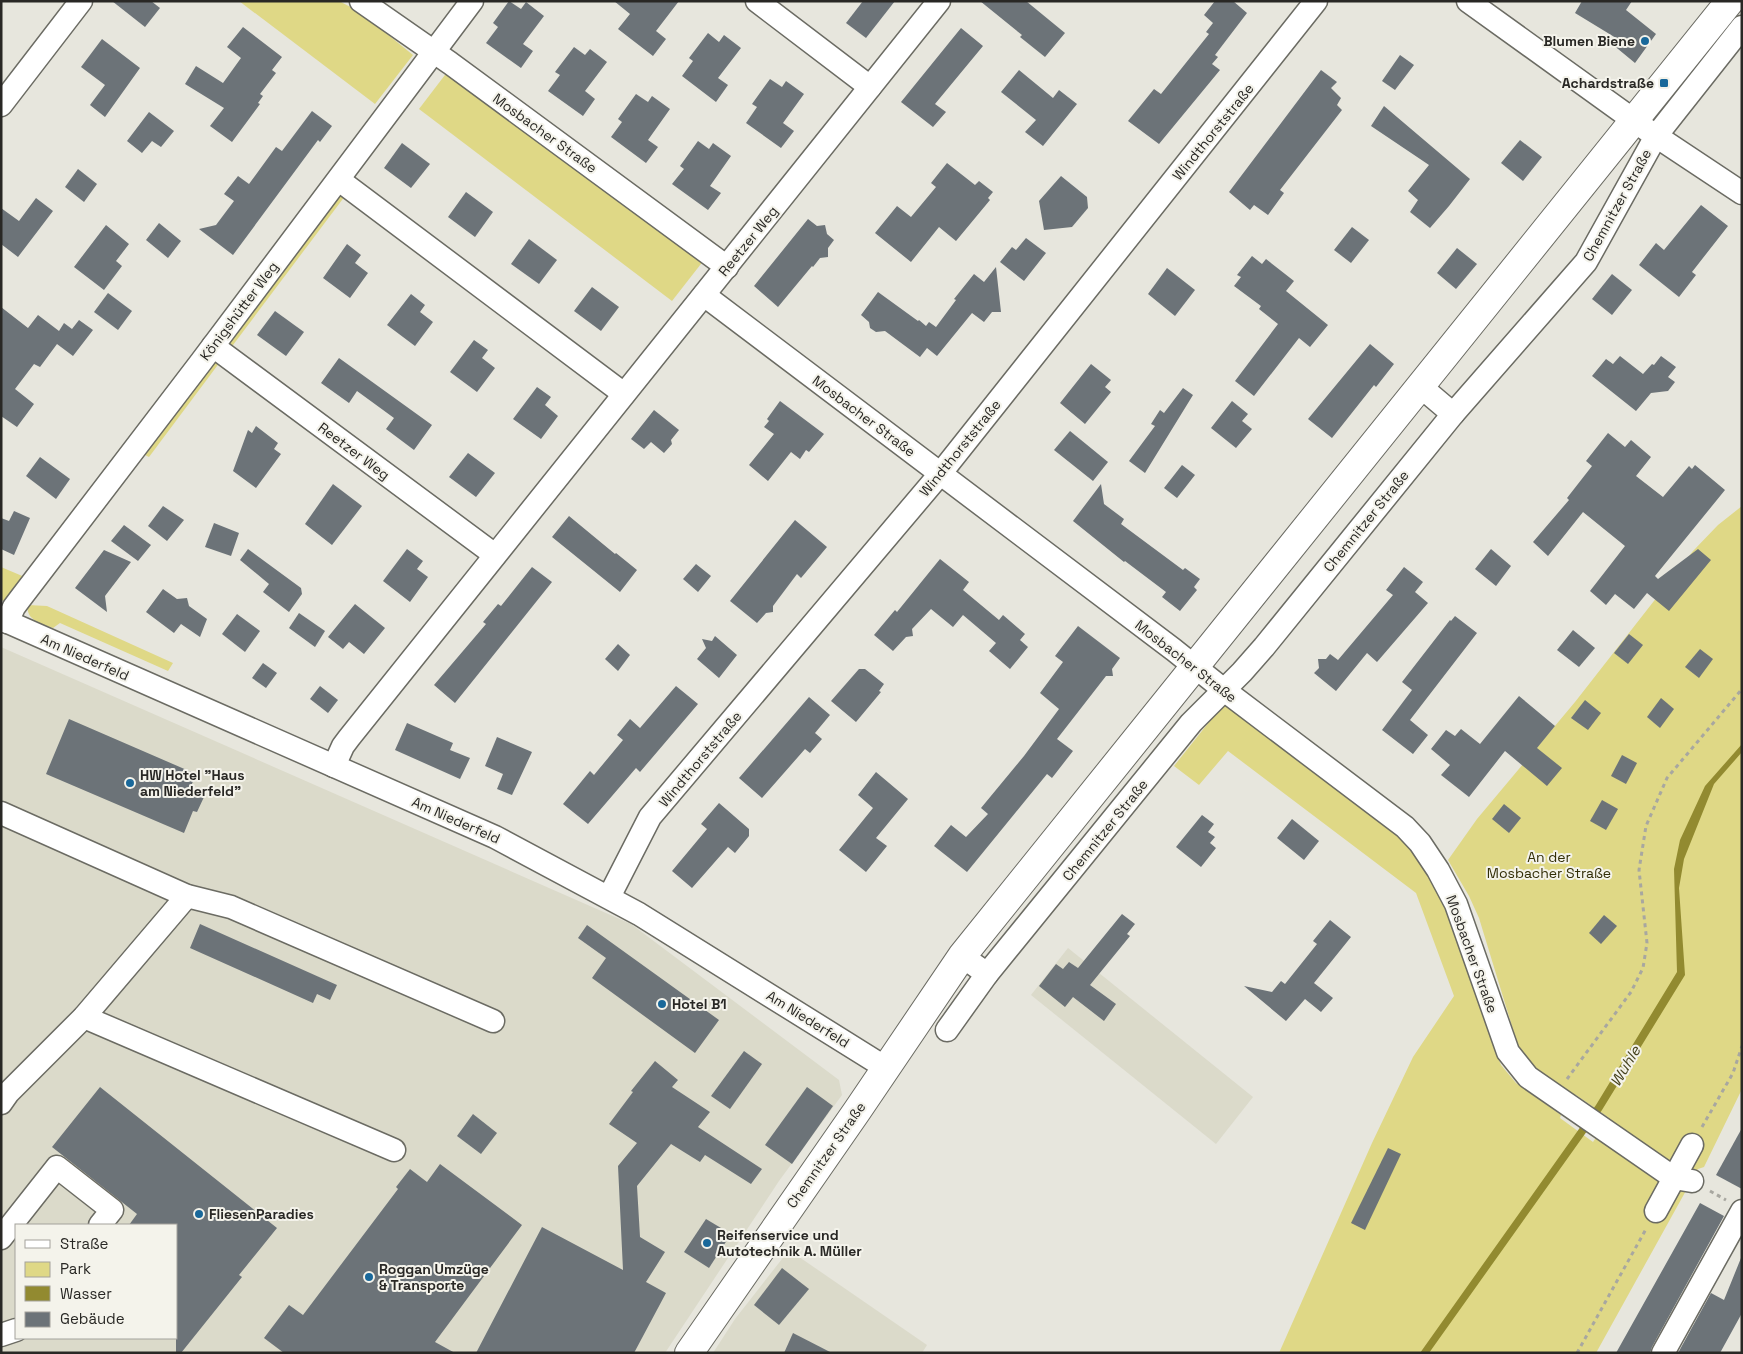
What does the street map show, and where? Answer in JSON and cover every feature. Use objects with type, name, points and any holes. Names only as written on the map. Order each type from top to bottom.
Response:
[{"type":"main road","name":"Chemnitzer Straße","points":[[689,1353],[962,956],[1730,1]]},
{"type":"street","points":[[1,106],[80,1]]},
{"type":"street","name":"Mosbacher Straße","points":[[361,1],[727,267]]},
{"type":"street","name":"Königshütter Weg","points":[[4,621],[339,180],[472,1]]},
{"type":"street","points":[[757,1],[870,87]]},
{"type":"street","name":"Reetzer Weg","points":[[334,766],[344,746],[495,555],[939,1]]},
{"type":"street","name":"Windthorststraße","points":[[609,897],[650,817],[940,474],[1316,1]]},
{"type":"street","points":[[1468,1],[1656,136],[1742,193]]},
{"type":"street","name":"Chemnitzer Straße","points":[[947,1030],[987,974],[1191,723],[1264,647],[1454,414],[1586,262],[1656,136],[1742,27]]},
{"type":"street","points":[[339,180],[624,394]]},
{"type":"street","name":"Mosbacher Straße","points":[[704,295],[1405,827],[1420,843],[1438,870],[1456,904],[1508,1052],[1528,1077],[1602,1129],[1683,1180]]},
{"type":"street","name":"Reetzer Weg","points":[[213,346],[495,555]]},
{"type":"street","points":[[1420,386],[1454,414]]},
{"type":"street","name":"Am Niederfeld","points":[[4,621],[495,837],[639,914],[886,1068]]},
{"type":"street","points":[[1,813],[187,896],[231,907],[493,1021]]},
{"type":"street","points":[[3,1096],[84,1018],[187,896]]},
{"type":"street","points":[[962,956],[987,974]]},
{"type":"street","points":[[84,1018],[394,1150]]},
{"type":"street","points":[[1656,1211],[1683,1180],[1692,1145]]},
{"type":"street","points":[[1,1238],[57,1167],[112,1210],[101,1224]]},
{"type":"street","points":[[1663,1353],[1742,1211]]},
{"type":"street","points":[[1,1335],[15,1330]]},
{"type":"path","points":[[1561,1100],[1631,992],[1643,968],[1647,943],[1639,870],[1646,826],[1667,778],[1742,689]]},
{"type":"path","points":[[1692,1145],[1733,1073],[1742,1046]]},
{"type":"path","points":[[1577,1353],[1656,1211]]},
{"type":"shaded area","points":[[1,647],[631,924],[839,1080],[842,1095],[779,1181],[665,1353],[1,1353]]},
{"type":"shaded area","points":[[1068,948],[1253,1097],[1216,1144],[1031,995]]},
{"type":"shaded area","points":[[789,1250],[927,1345],[922,1353],[713,1353],[735,1319]]},
{"type":"green space","points":[[239,1],[339,1],[360,12],[413,55],[375,104]]},
{"type":"green space","points":[[448,71],[704,260],[672,301],[419,109]]},
{"type":"green space","points":[[336,195],[345,196],[230,349],[227,340]]},
{"type":"green space","points":[[209,362],[220,362],[149,457],[145,455],[143,450]]},
{"type":"green space","name":"An der Mosbacher Straße","points":[[1742,506],[1742,1089],[1704,1167],[1698,1169],[1596,1353],[1279,1353],[1372,1143],[1413,1057],[1454,996],[1416,893],[1228,751],[1199,785],[1174,766],[1225,702],[1395,831],[1415,853],[1443,899],[1468,966],[1501,1065],[1516,1083],[1561,1115],[1560,1118],[1593,1142],[1609,1118],[1576,1095],[1572,1100],[1548,1084],[1511,1042],[1515,1036],[1479,918],[1469,896],[1448,860],[1477,819],[1575,702],[1693,551],[1718,525]]},
{"type":"green space","points":[[1,567],[27,578],[9,599],[1,601]]},
{"type":"green space","points":[[28,605],[47,606],[173,663],[168,671],[60,623],[53,628],[44,625],[32,618],[29,614]]},
{"type":"water","name":"Wuhle","points":[[1742,744],[1742,752],[1714,784],[1684,859],[1679,888],[1685,975],[1602,1110],[1429,1353],[1420,1353],[1596,1105],[1677,972],[1674,869],[1680,840],[1705,786]]},
{"type":"building","points":[[112,1],[151,1],[160,8],[145,27]]},
{"type":"building","points":[[509,1],[521,9],[526,2],[544,16],[523,44],[533,51],[521,68],[486,43],[498,27],[493,23]]},
{"type":"building","points":[[614,1],[679,1],[656,31],[666,39],[653,56],[618,29],[630,14]]},
{"type":"building","points":[[863,1],[895,1],[866,38],[846,23]]},
{"type":"building","points":[[980,1],[1026,1],[1065,33],[1045,57],[1020,37],[1022,35]]},
{"type":"building","points":[[1215,1],[1233,1],[1247,13],[1215,55],[1218,57],[1212,64],[1220,70],[1159,144],[1128,121],[1154,89],[1161,94],[1209,34],[1206,32],[1213,23],[1204,15]]},
{"type":"building","points":[[1582,1],[1632,1],[1626,10],[1656,34],[1635,63],[1612,44],[1616,38],[1575,13]]},
{"type":"building","points":[[243,27],[282,57],[272,70],[276,73],[260,94],[263,96],[258,103],[260,104],[232,142],[210,126],[224,108],[185,84],[196,66],[223,83],[241,58],[227,47]]},
{"type":"building","points":[[961,28],[983,46],[935,104],[946,112],[933,127],[901,102]]},
{"type":"building","points":[[708,33],[719,42],[724,35],[741,48],[718,78],[728,85],[716,102],[682,76],[693,61],[689,58]]},
{"type":"building","points":[[102,39],[140,68],[105,117],[90,105],[105,85],[81,67]]},
{"type":"building","points":[[574,47],[585,55],[590,49],[607,62],[585,91],[595,99],[583,116],[548,91],[560,75],[555,72]]},
{"type":"building","points":[[1400,55],[1414,65],[1395,90],[1382,81]]},
{"type":"building","points":[[1019,70],[1053,98],[1059,90],[1077,104],[1043,146],[1025,132],[1036,120],[1001,92]]},
{"type":"building","points":[[1321,70],[1337,82],[1331,88],[1341,98],[1337,105],[1342,110],[1280,190],[1284,193],[1268,215],[1254,205],[1250,210],[1229,192]]},
{"type":"building","points":[[770,79],[782,87],[786,81],[804,94],[783,123],[794,131],[781,148],[746,123],[757,107],[752,104]]},
{"type":"building","points":[[636,94],[648,102],[652,96],[670,109],[648,140],[658,147],[646,163],[611,137],[622,122],[618,119]]},
{"type":"building","points":[[1384,106],[1470,179],[1430,228],[1410,212],[1418,200],[1408,191],[1429,165],[1371,126]]},
{"type":"building","points":[[312,111],[332,126],[320,142],[318,140],[233,255],[199,229],[216,225],[234,201],[224,194],[238,176],[249,184],[276,147],[282,151]]},
{"type":"building","points":[[149,112],[174,131],[161,147],[152,141],[142,153],[127,141]]},
{"type":"building","points":[[1520,140],[1542,157],[1523,181],[1501,163]]},
{"type":"building","points":[[698,141],[709,149],[713,143],[731,156],[710,186],[721,193],[708,210],[672,184],[684,169],[680,166]]},
{"type":"building","points":[[402,143],[430,164],[411,188],[384,168]]},
{"type":"building","points":[[947,163],[975,185],[979,181],[993,192],[988,198],[990,200],[956,241],[939,227],[911,262],[875,233],[897,206],[911,217],[936,187],[931,183]]},
{"type":"building","points":[[78,169],[97,184],[84,202],[65,187]]},
{"type":"building","points":[[1061,176],[1087,197],[1088,208],[1072,227],[1044,230],[1039,201]]},
{"type":"building","points":[[466,192],[493,212],[475,237],[448,217]]},
{"type":"building","points":[[36,198],[53,211],[18,257],[1,244],[1,208],[19,221]]},
{"type":"building","points":[[1701,205],[1728,226],[1692,272],[1696,275],[1679,297],[1639,265],[1656,243],[1664,250]]},
{"type":"building","points":[[808,219],[817,226],[825,225],[827,234],[834,240],[828,248],[828,257],[820,258],[812,266],[778,307],[754,286]]},
{"type":"building","points":[[159,223],[181,241],[168,258],[146,240]]},
{"type":"building","points":[[106,225],[129,244],[116,261],[122,266],[104,290],[74,267]]},
{"type":"building","points":[[1352,227],[1369,240],[1351,263],[1334,250]]},
{"type":"building","points":[[1026,238],[1046,253],[1024,281],[1000,262],[1012,247],[1016,250]]},
{"type":"building","points":[[529,239],[557,260],[539,284],[511,264]]},
{"type":"building","points":[[347,244],[361,255],[355,263],[368,273],[350,298],[323,278]]},
{"type":"building","points":[[1457,248],[1477,264],[1456,289],[1437,273]]},
{"type":"building","points":[[1252,256],[1262,264],[1266,259],[1294,281],[1286,291],[1328,325],[1310,347],[1299,338],[1254,396],[1235,381],[1278,324],[1259,309],[1261,306],[1234,286],[1241,277],[1237,275]]},
{"type":"building","points":[[996,267],[1001,312],[992,312],[984,322],[972,313],[937,356],[927,348],[920,357],[885,331],[876,332],[870,328],[869,322],[861,315],[878,292],[926,326],[929,322],[936,327],[956,300],[954,299],[974,274],[984,282]]},
{"type":"building","points":[[1167,268],[1195,290],[1175,316],[1148,294]]},
{"type":"building","points":[[1612,274],[1632,290],[1612,315],[1592,299]]},
{"type":"building","points":[[592,287],[619,307],[601,331],[574,311]]},
{"type":"building","points":[[108,293],[132,311],[118,330],[94,312]]},
{"type":"building","points":[[411,294],[425,305],[420,312],[433,322],[415,346],[387,325]]},
{"type":"building","points":[[1,307],[28,328],[38,315],[59,331],[64,323],[72,329],[79,320],[93,330],[73,356],[57,344],[40,367],[34,364],[15,389],[34,404],[17,427],[1,416]]},
{"type":"building","points":[[275,311],[304,332],[286,356],[257,335]]},
{"type":"building","points":[[474,340],[488,350],[482,358],[495,368],[477,392],[450,372]]},
{"type":"building","points":[[1370,344],[1394,364],[1376,387],[1374,385],[1332,438],[1308,419]]},
{"type":"building","points":[[1620,356],[1643,374],[1661,356],[1676,367],[1668,377],[1675,382],[1668,391],[1651,393],[1636,411],[1592,376],[1606,359],[1613,364]]},
{"type":"building","points":[[339,358],[432,425],[414,450],[386,429],[394,418],[357,391],[349,403],[321,383]]},
{"type":"building","points":[[1091,364],[1111,380],[1105,387],[1111,392],[1085,424],[1060,403]]},
{"type":"building","points":[[537,387],[551,397],[545,405],[558,416],[541,439],[513,419]]},
{"type":"building","points":[[1183,388],[1193,395],[1145,473],[1129,461],[1155,426],[1151,424],[1160,410],[1164,413]]},
{"type":"building","points":[[780,401],[824,434],[809,452],[806,450],[800,459],[791,452],[768,481],[749,465],[774,434],[764,427],[769,421],[767,419]]},
{"type":"building","points":[[1232,401],[1248,414],[1242,421],[1252,429],[1236,448],[1211,428]]},
{"type":"building","points":[[654,410],[679,430],[671,440],[672,444],[664,453],[651,442],[644,449],[631,439]]},
{"type":"building","points":[[256,426],[278,443],[274,449],[281,454],[256,488],[233,471],[248,430],[252,433]]},
{"type":"building","points":[[1070,431],[1108,462],[1093,481],[1054,450]]},
{"type":"building","points":[[1608,433],[1625,447],[1631,440],[1651,457],[1636,476],[1663,497],[1689,466],[1692,469],[1695,465],[1725,490],[1655,576],[1658,579],[1698,549],[1711,560],[1669,611],[1647,593],[1634,609],[1615,594],[1606,605],[1590,591],[1625,546],[1583,512],[1548,556],[1533,542],[1569,500],[1567,498],[1592,466],[1586,461]]},
{"type":"building","points":[[468,453],[495,473],[476,497],[449,477]]},
{"type":"building","points":[[40,457],[70,479],[56,499],[26,476]]},
{"type":"building","points":[[1182,465],[1195,475],[1177,498],[1164,488]]},
{"type":"building","points":[[333,484],[362,506],[332,545],[305,524]]},
{"type":"building","points":[[1101,484],[1104,504],[1124,519],[1121,524],[1183,570],[1185,568],[1200,579],[1194,587],[1197,590],[1180,611],[1162,597],[1166,592],[1124,562],[1073,521]]},
{"type":"building","points":[[163,506],[184,520],[167,541],[148,526]]},
{"type":"building","points":[[14,511],[30,518],[14,555],[1,549],[1,518],[9,521]]},
{"type":"building","points":[[569,516],[637,570],[620,592],[552,537]]},
{"type":"building","points":[[795,520],[827,547],[801,578],[797,574],[773,606],[773,612],[766,613],[757,623],[730,601]]},
{"type":"building","points":[[214,523],[239,533],[231,556],[205,547]]},
{"type":"building","points":[[124,525],[151,545],[138,561],[111,541]]},
{"type":"building","points":[[248,549],[301,588],[302,594],[289,612],[263,592],[269,584],[240,560]]},
{"type":"building","points":[[407,549],[423,561],[417,569],[428,577],[410,602],[383,581]]},
{"type":"building","points":[[1491,549],[1511,566],[1496,586],[1475,569]]},
{"type":"building","points":[[104,550],[131,562],[105,596],[107,612],[75,588]]},
{"type":"building","points":[[940,559],[969,582],[963,590],[999,620],[1003,615],[1025,634],[1020,640],[1028,647],[1010,669],[989,651],[996,643],[963,615],[953,627],[931,609],[912,629],[913,636],[906,637],[893,651],[874,635],[895,610],[897,612]]},
{"type":"building","points":[[696,564],[711,576],[698,592],[683,579]]},
{"type":"building","points":[[532,567],[552,582],[455,703],[434,685],[486,624],[483,622],[498,604],[501,606]]},
{"type":"building","points":[[1404,567],[1423,582],[1415,592],[1428,603],[1377,662],[1367,653],[1336,691],[1314,673],[1319,668],[1318,659],[1326,659],[1330,654],[1338,660],[1393,595],[1386,590]]},
{"type":"building","points":[[163,589],[177,599],[187,598],[189,606],[207,619],[200,637],[181,624],[174,633],[146,612]]},
{"type":"building","points":[[355,604],[385,628],[364,654],[349,642],[343,649],[328,637]]},
{"type":"building","points":[[299,613],[325,631],[315,647],[289,628]]},
{"type":"building","points":[[237,614],[260,631],[245,652],[222,634]]},
{"type":"building","points":[[1455,616],[1477,633],[1410,720],[1428,735],[1413,754],[1382,730],[1412,690],[1402,682]]},
{"type":"building","points":[[1078,626],[1120,658],[1112,669],[1113,676],[1106,676],[1057,739],[1073,751],[1052,778],[1047,774],[967,872],[934,846],[951,825],[966,837],[988,814],[981,808],[1024,756],[1059,709],[1040,693],[1063,662],[1055,656]]},
{"type":"building","points":[[1573,630],[1595,648],[1579,667],[1557,650]]},
{"type":"building","points":[[1629,634],[1643,645],[1628,664],[1614,653]]},
{"type":"building","points":[[715,636],[737,655],[719,678],[697,659],[706,648],[702,639],[712,641]]},
{"type":"building","points":[[618,644],[630,655],[618,671],[605,659]]},
{"type":"building","points":[[1700,649],[1713,659],[1699,678],[1685,667]]},
{"type":"building","points":[[263,663],[277,673],[266,688],[252,678]]},
{"type":"building","points":[[859,669],[865,669],[884,684],[879,691],[881,692],[856,722],[831,701]]},
{"type":"building","points":[[320,686],[338,700],[328,713],[310,699]]},
{"type":"building","points":[[676,686],[698,704],[640,772],[636,768],[588,824],[563,804],[590,771],[594,775],[623,740],[617,735],[630,719],[640,728]]},
{"type":"building","points":[[1519,696],[1555,726],[1537,748],[1562,768],[1547,786],[1505,751],[1469,797],[1441,775],[1450,765],[1431,749],[1446,730],[1455,736],[1461,729],[1480,744]]},
{"type":"building","points":[[809,697],[830,715],[815,733],[822,739],[810,753],[805,749],[762,798],[739,778]]},
{"type":"building","points":[[1661,698],[1674,709],[1660,728],[1647,717]]},
{"type":"building","points":[[1585,700],[1601,713],[1588,730],[1571,718]]},
{"type":"building","name":"HW Hotel \"Haus am Niederfeld\"","points":[[69,719],[196,774],[189,791],[204,797],[197,812],[193,811],[184,833],[46,774]]},
{"type":"building","points":[[407,723],[453,743],[450,750],[470,758],[460,779],[395,750]]},
{"type":"building","points":[[497,737],[532,752],[512,795],[497,789],[503,774],[485,766]]},
{"type":"building","points":[[1622,755],[1637,763],[1626,784],[1611,776]]},
{"type":"building","points":[[876,772],[908,799],[876,838],[887,846],[866,872],[839,850],[873,808],[858,795]]},
{"type":"building","points":[[1602,800],[1618,809],[1606,830],[1590,821]]},
{"type":"building","points":[[719,803],[749,829],[749,836],[735,853],[728,847],[692,888],[672,871],[707,829],[701,824]]},
{"type":"building","points":[[1504,804],[1521,818],[1509,833],[1492,819]]},
{"type":"building","points":[[1202,815],[1214,824],[1208,832],[1215,837],[1210,843],[1216,848],[1201,867],[1176,847]]},
{"type":"building","points":[[1292,819],[1319,841],[1304,860],[1277,838]]},
{"type":"building","points":[[1122,914],[1135,924],[1127,934],[1130,936],[1090,985],[1116,1004],[1104,1021],[1073,997],[1065,1007],[1039,986],[1056,964],[1063,969],[1069,962],[1078,968]]},
{"type":"building","points":[[1604,915],[1617,926],[1601,944],[1589,933]]},
{"type":"building","points":[[1330,920],[1351,937],[1314,983],[1333,998],[1321,1012],[1305,999],[1286,1021],[1244,986],[1272,992],[1281,981],[1285,984],[1317,944],[1313,941]]},
{"type":"building","points":[[200,924],[337,985],[330,1000],[317,994],[313,1003],[190,948]]},
{"type":"building","name":"Hotel B1","points":[[587,925],[719,1020],[695,1053],[592,978],[606,958],[578,938]]},
{"type":"building","points":[[744,1051],[762,1064],[730,1109],[711,1096]]},
{"type":"building","points":[[655,1061],[678,1080],[672,1087],[710,1112],[698,1127],[762,1169],[751,1184],[705,1155],[700,1162],[671,1144],[637,1186],[640,1237],[665,1252],[646,1282],[666,1293],[634,1353],[476,1353],[542,1227],[623,1270],[618,1166],[637,1143],[609,1124],[633,1092],[631,1091]]},
{"type":"building","name":"FliesenParadies","points":[[100,1087],[277,1228],[239,1275],[242,1277],[181,1353],[176,1353],[176,1339],[178,1339],[178,1224],[130,1224],[137,1214],[52,1147]]},
{"type":"building","points":[[807,1087],[833,1106],[792,1164],[765,1145]]},
{"type":"building","points":[[473,1114],[497,1133],[481,1154],[457,1136]]},
{"type":"building","points":[[1742,1128],[1742,1189],[1716,1175]]},
{"type":"building","points":[[1388,1148],[1401,1154],[1365,1230],[1351,1223]]},
{"type":"building","points":[[440,1164],[522,1225],[435,1342],[455,1353],[284,1353],[264,1338],[289,1305],[303,1315],[398,1189],[396,1187],[410,1169],[427,1182]]},
{"type":"building","points":[[1700,1203],[1724,1216],[1650,1353],[1616,1353]]},
{"type":"building","points":[[706,1219],[731,1234],[709,1268],[684,1252]]},
{"type":"building","points":[[1741,1258],[1742,1313],[1720,1353],[1678,1353],[1711,1293],[1724,1300]]},
{"type":"building","points":[[782,1268],[809,1289],[779,1325],[754,1305]]},
{"type":"building","points":[[793,1333],[832,1353],[784,1353]]},
{"type":"place","name":"Blumen Biene","points":[[1645,41]]},
{"type":"place","name":"Achardstraße","points":[[1664,83]]},
{"type":"place","name":"HW Hotel \"Haus am Niederfeld\"","points":[[130,783]]},
{"type":"place","name":"Hotel B1","points":[[662,1004]]},
{"type":"place","name":"FliesenParadies","points":[[199,1214]]},
{"type":"place","name":"Reifenservice und Autotechnik A. Müller","points":[[707,1243]]},
{"type":"place","name":"Roggan Umzüge & Transporte","points":[[369,1277]]}]
